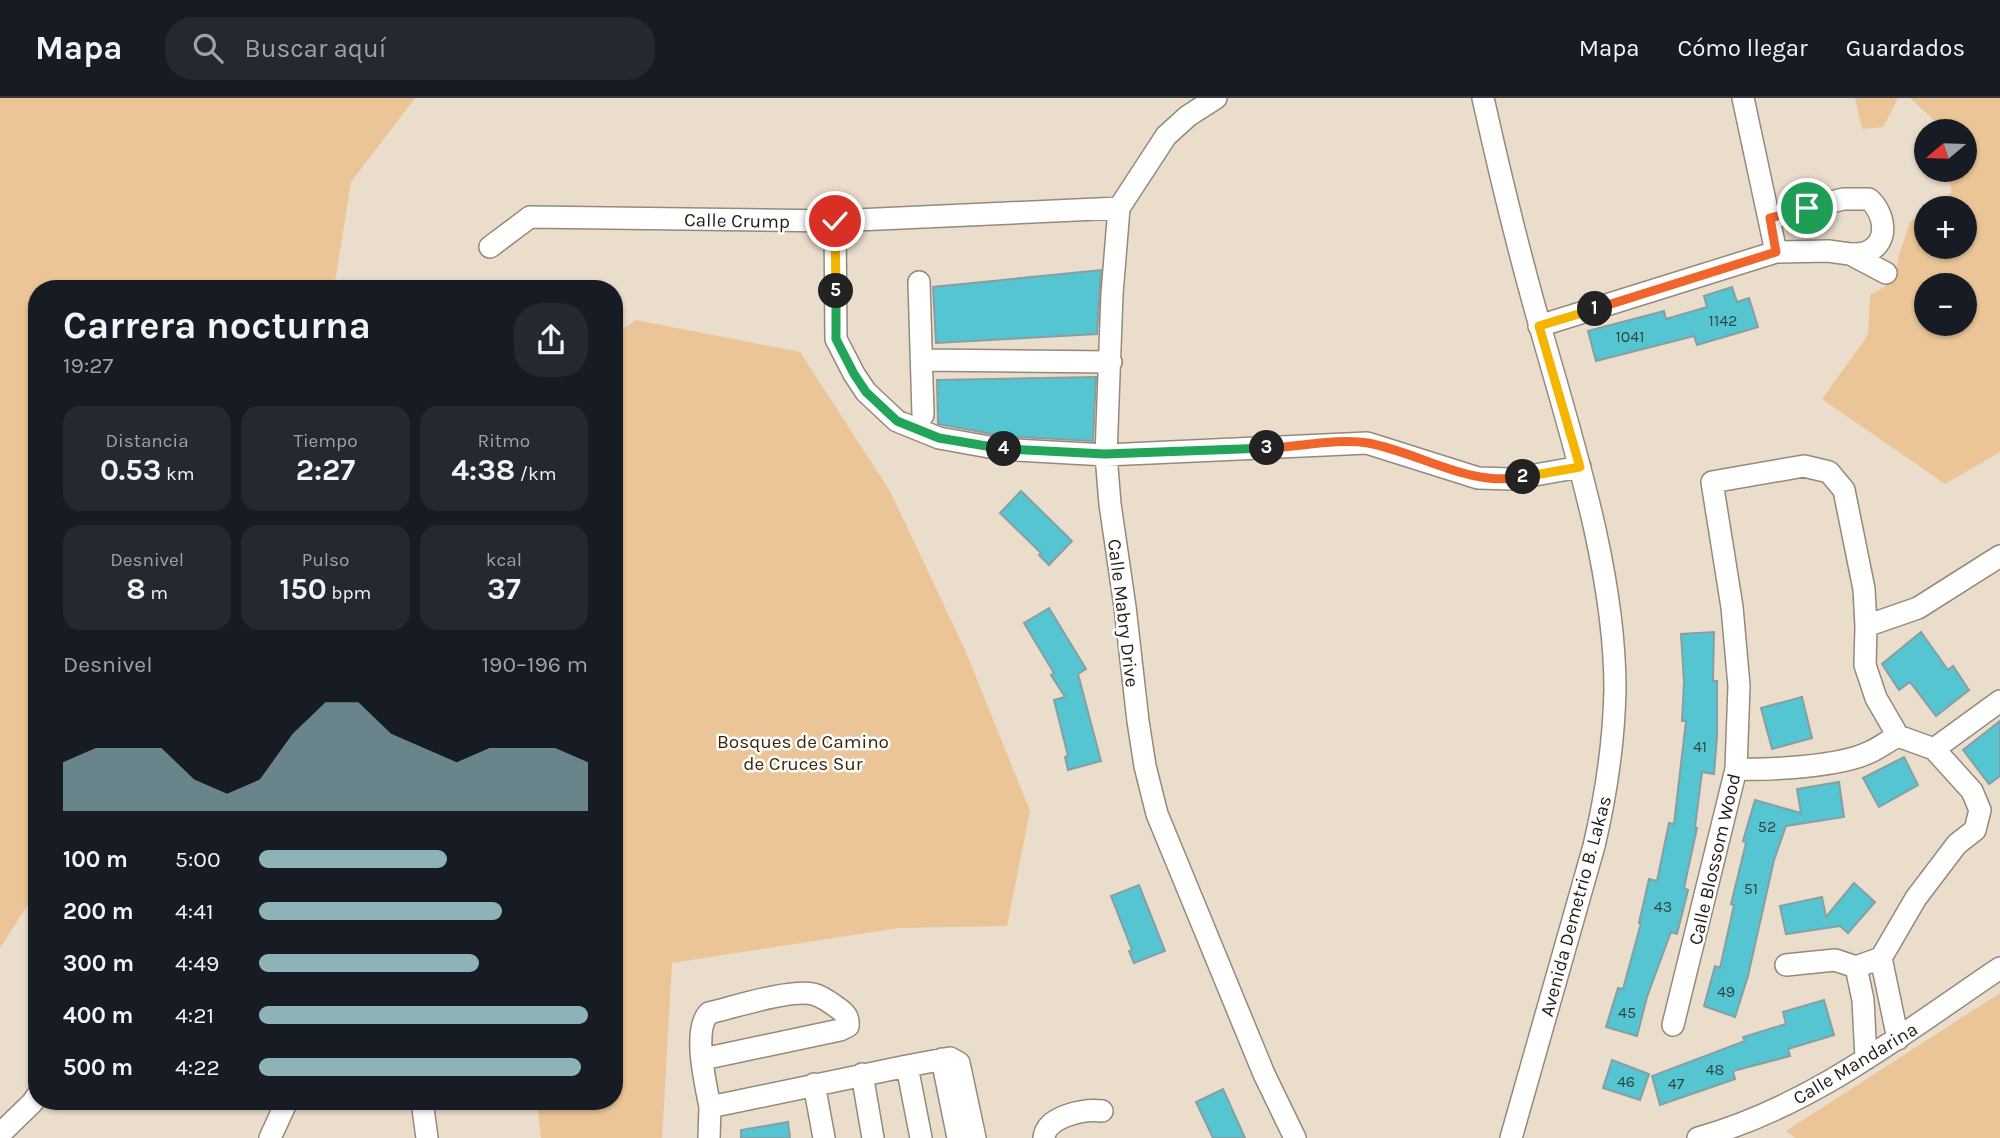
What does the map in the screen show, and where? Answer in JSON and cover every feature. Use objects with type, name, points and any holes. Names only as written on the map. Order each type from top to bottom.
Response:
[{"type":"street","name":"Calle Mabry Drive","points":[[1216,98],[1188,116],[1166,136],[1119,208],[1112,294],[1105,454],[1138,721],[1145,766],[1157,814],[1264,1074],[1295,1138]]},
{"type":"street","name":"Avenida Demetrio B. Lakas","points":[[1483,98],[1539,326],[1580,467],[1604,586],[1615,687],[1605,800],[1510,1138]]},
{"type":"street","points":[[1744,98],[1776,252]]},
{"type":"street","points":[[1539,326],[1776,252],[1866,252],[1876,246],[1884,229],[1879,208],[1869,199],[1843,200],[1770,218]]},
{"type":"street","name":"Calle Crump","points":[[490,247],[530,218],[835,221],[1119,208]]},
{"type":"street","points":[[835,221],[836,339],[866,392],[897,421],[939,438],[1000,449],[1105,454],[1367,443],[1478,478],[1512,479],[1580,467]]},
{"type":"street","points":[[1850,254],[1886,273]]},
{"type":"street","points":[[919,282],[923,415]]},
{"type":"street","points":[[923,360],[1111,362]]},
{"type":"street","name":"Calle Blossom Wood","points":[[1673,1025],[1736,768],[1738,673],[1732,607],[1712,482],[1804,466],[1829,472],[1844,491],[1864,589],[1866,626]]},
{"type":"street","points":[[1786,965],[1835,960],[1856,967],[1881,958],[1916,898],[1957,844],[1975,830],[1980,810],[1972,791],[1934,749],[1898,736],[1875,698],[1865,665],[1866,626],[1918,608],[2000,556]]},
{"type":"street","points":[[1934,749],[2000,701]]},
{"type":"street","points":[[1736,768],[1768,770],[1846,760],[1868,753],[1898,736]]},
{"type":"street","points":[[1881,958],[1898,1039]]},
{"type":"street","points":[[1856,967],[1863,1000],[1866,1059]]},
{"type":"street","name":"Calle Mandarina","points":[[1698,1138],[1758,1119],[1809,1093],[1898,1039],[2000,968]]},
{"type":"street","points":[[703,1059],[841,1030],[848,1026],[849,1020],[831,1003],[813,994],[786,995],[709,1013],[704,1018],[702,1028],[703,1059],[710,1107],[709,1138]]},
{"type":"street","points":[[710,1107],[862,1074],[953,1058],[962,1071],[975,1138]]},
{"type":"street","points":[[942,1059],[958,1138]]},
{"type":"street","points":[[907,1066],[921,1138]]},
{"type":"street","points":[[862,1074],[873,1138]]},
{"type":"street","points":[[814,1084],[824,1138]]},
{"type":"street","points":[[0,1134],[28,1107]]},
{"type":"street","points":[[270,1138],[283,1110]]},
{"type":"street","points":[[423,1110],[426,1138]]},
{"type":"street","points":[[1044,1138],[1050,1124],[1082,1112],[1102,1111]]},
{"type":"green space","points":[[0,98],[415,98],[351,182],[335,280],[28,280],[28,905],[0,948]]},
{"type":"green space","points":[[1855,98],[1898,98],[1883,127],[1862,129]]},
{"type":"green space","points":[[1910,98],[2000,98],[2000,452],[1945,484],[1822,399],[1868,335],[1870,295],[1894,281],[1910,222],[1914,219],[1914,259],[1977,259],[1977,196],[1946,196],[1952,192],[1950,182],[1978,182],[1978,119],[1933,119]]},
{"type":"green space","name":"Bosques de Camino de Cruces Sur","points":[[636,320],[800,352],[890,491],[966,652],[1030,811],[1007,926],[899,928],[672,963],[662,1138],[541,1138],[538,1110],[623,1110],[623,329]]},
{"type":"green space","points":[[2000,993],[2000,1138],[1795,1138],[1786,1131]]},
{"type":"building","points":[[1101,270],[1097,334],[936,343],[933,287]]},
{"type":"building","points":[[1732,287],[1737,302],[1749,298],[1758,327],[1697,345],[1694,336],[1596,361],[1588,331],[1664,311],[1666,319],[1707,307],[1704,296]]},
{"type":"building","points":[[1096,377],[1093,441],[1002,436],[938,424],[937,380]]},
{"type":"building","points":[[1021,491],[1072,541],[1049,565],[1039,555],[1041,553],[1000,513]]},
{"type":"building","points":[[1049,608],[1086,669],[1078,674],[1101,761],[1068,770],[1065,757],[1068,756],[1054,700],[1065,697],[1024,623]]},
{"type":"building","points":[[1714,632],[1713,681],[1717,681],[1717,736],[1714,774],[1702,772],[1697,828],[1684,888],[1688,890],[1677,934],[1671,932],[1647,997],[1637,1036],[1606,1027],[1618,988],[1623,989],[1641,923],[1649,879],[1657,881],[1669,823],[1674,824],[1686,721],[1682,721],[1684,682],[1681,634]]},
{"type":"building","points":[[1921,632],[1948,670],[1953,666],[1969,690],[1936,716],[1910,682],[1899,690],[1882,664]]},
{"type":"building","points":[[1802,697],[1812,738],[1772,749],[1761,708]]},
{"type":"building","points":[[2000,721],[2000,776],[1989,784],[1963,750]]},
{"type":"building","points":[[1904,757],[1918,785],[1879,807],[1863,778]]},
{"type":"building","points":[[1839,782],[1844,817],[1786,826],[1774,860],[1748,976],[1735,1017],[1704,1006],[1715,966],[1720,968],[1734,905],[1731,904],[1746,843],[1743,841],[1755,800],[1801,813],[1797,789]]},
{"type":"building","points":[[1854,883],[1875,902],[1848,933],[1840,926],[1786,934],[1780,906],[1822,897],[1826,917]]},
{"type":"building","points":[[1139,885],[1165,951],[1134,963],[1129,951],[1132,950],[1111,896]]},
{"type":"building","points":[[1824,1000],[1834,1035],[1788,1049],[1790,1056],[1733,1071],[1735,1079],[1660,1105],[1652,1076],[1745,1041],[1743,1037],[1786,1024],[1783,1012]]},
{"type":"building","points":[[1612,1060],[1649,1074],[1640,1100],[1603,1088]]},
{"type":"building","points":[[1223,1089],[1245,1138],[1213,1138],[1196,1102]]},
{"type":"building","points":[[788,1122],[790,1138],[741,1138],[741,1130]]},
{"type":"route","points":[[835,221],[836,339],[866,392],[897,421],[939,438],[1000,449],[1105,454],[1367,443],[1478,478],[1512,479],[1580,467],[1539,326],[1776,252],[1770,218],[1807,208]]}]
